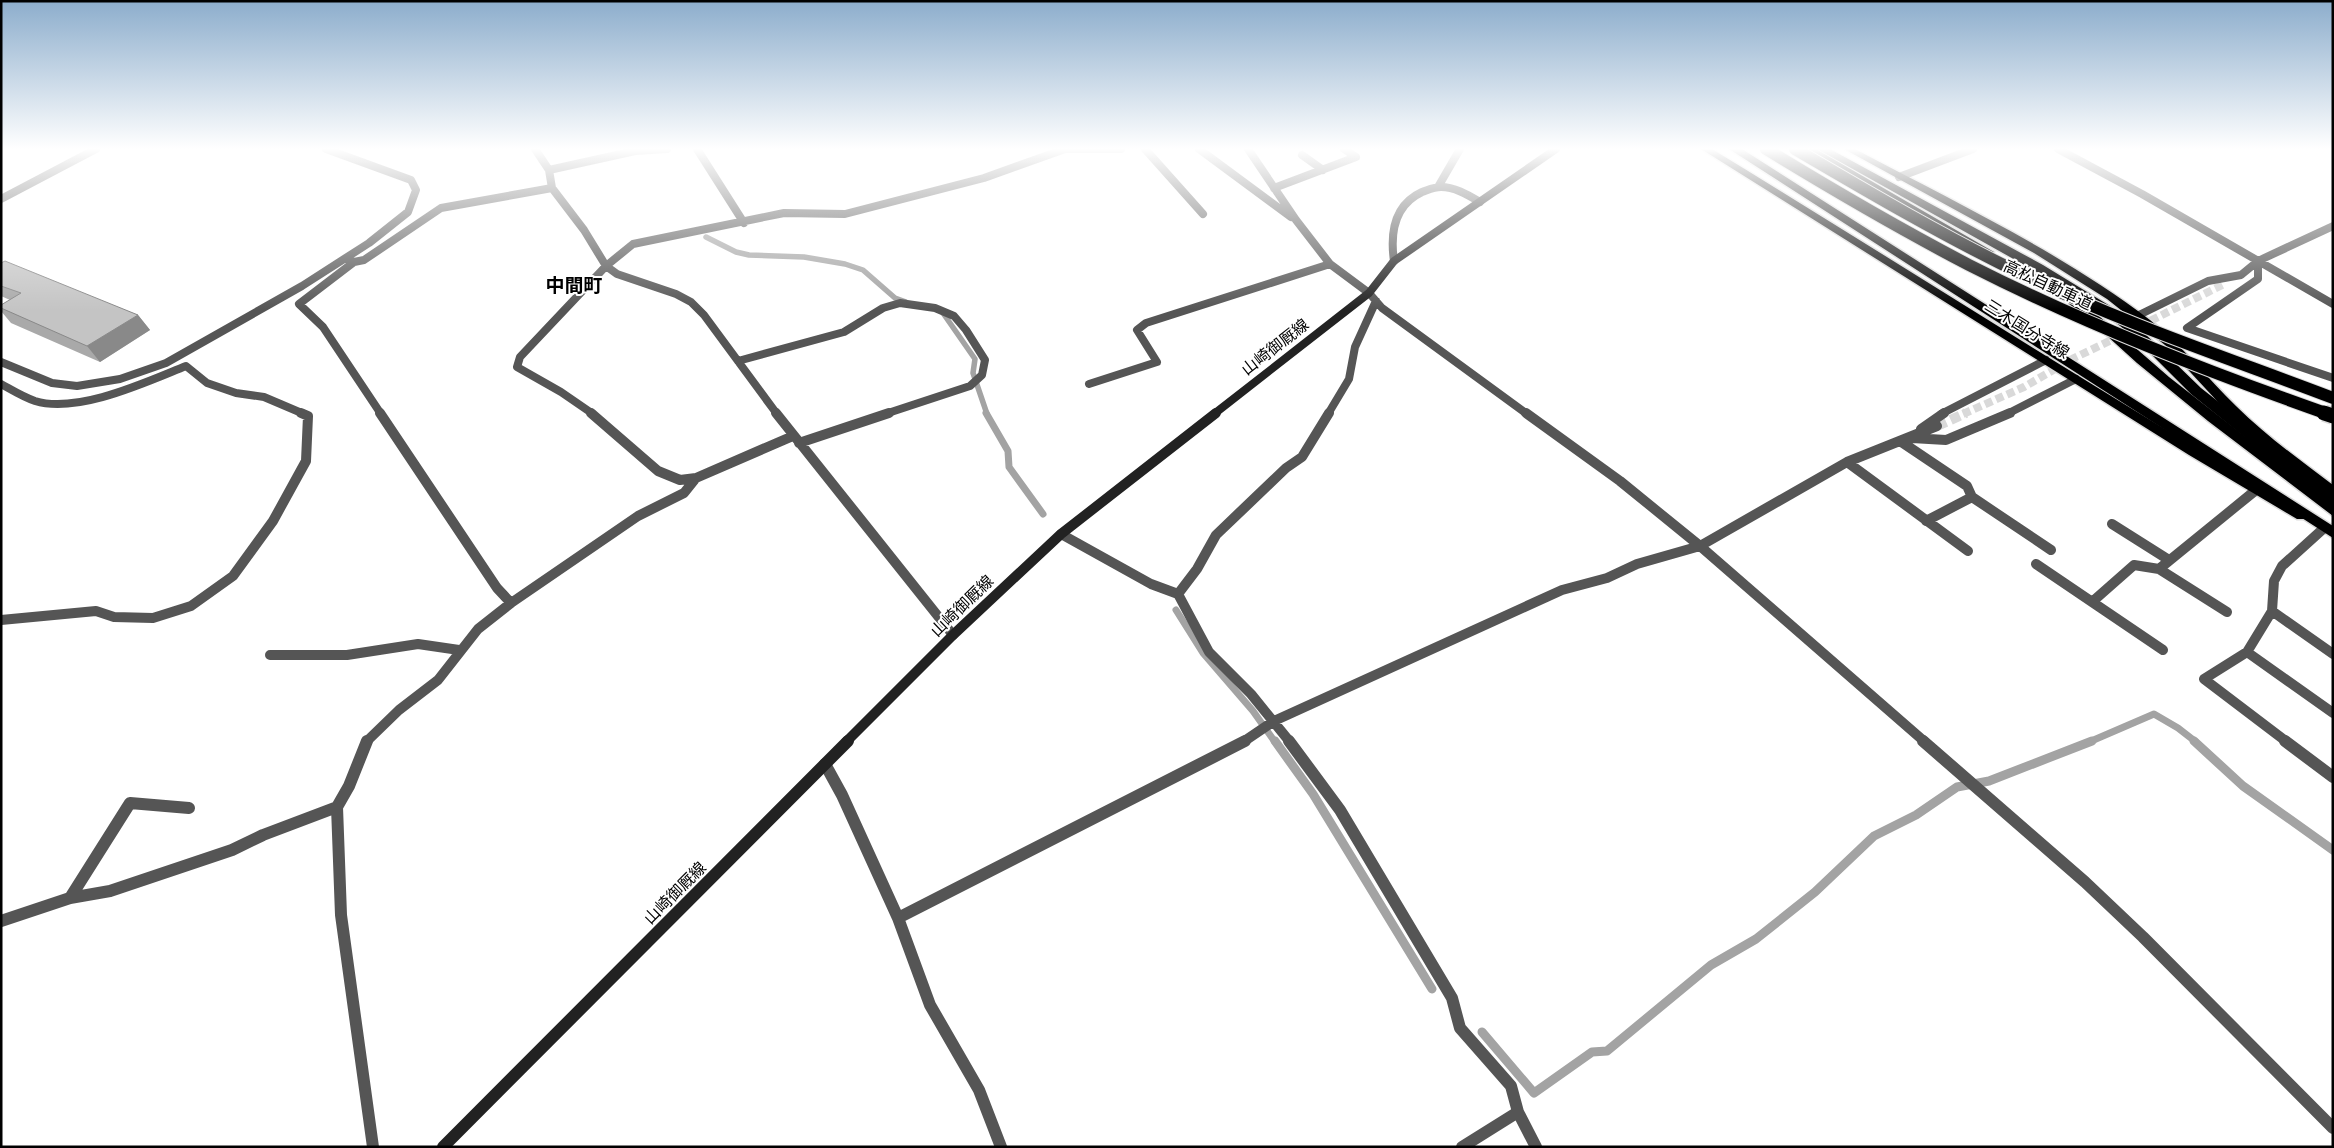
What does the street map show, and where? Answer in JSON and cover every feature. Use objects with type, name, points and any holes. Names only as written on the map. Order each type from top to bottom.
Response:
[{"type":"highway","points":[[1818,203],[2329,533]]},
{"type":"highway","name":"高松自動車道","points":[[1853,203],[2019,290],[2080,319],[2190,363],[2333,416]]},
{"type":"highway","name":"高松自動車道","points":[[1885,203],[2024,276],[2162,334],[2333,398]]},
{"type":"highway","points":[[1919,203],[2039,268],[2106,309],[2136,333],[2196,391],[2296,473],[2333,500]]},
{"type":"main road","name":"山崎御厩線","points":[[442,1147],[953,635],[1061,534],[1372,297],[1385,270],[1394,262],[1479,203]]},
{"type":"main road","name":"三木国分寺線","points":[[1792,203],[2256,490],[2329,533]]},
{"type":"main road","points":[[1904,203],[2025,271],[2080,306],[2136,356],[2262,459],[2333,512]]},
{"type":"main road","points":[[1945,203],[2066,269],[2137,316],[2176,348],[2233,410],[2333,491]]},
{"type":"street","points":[[411,203],[408,212],[299,304],[323,327],[497,588],[511,604]]},
{"type":"street","points":[[2,365],[52,383],[77,386],[120,379],[166,363],[350,261],[364,260],[442,208],[472,203]]},
{"type":"street","points":[[563,203],[584,230],[606,266],[617,274],[676,294],[691,302],[704,315],[796,440],[953,635]]},
{"type":"street","points":[[731,203],[744,223]]},
{"type":"street","points":[[738,361],[775,349],[817,341],[849,330],[872,314],[897,303],[941,308],[956,317],[965,326],[970,339],[985,360],[982,375],[970,386],[796,440],[696,478],[680,480],[658,471],[598,418],[561,392],[517,367],[520,357],[606,266],[633,244],[744,223],[784,213],[845,214],[889,203]]},
{"type":"street","points":[[1193,203],[1204,214]]},
{"type":"street","points":[[1269,203],[1296,220]]},
{"type":"street","points":[[1284,203],[1330,264],[1341,274],[1422,339],[1620,481],[1700,546],[2085,882],[2144,937],[2333,1128]]},
{"type":"street","points":[[1394,262],[1390,243],[1400,209],[1406,203]]},
{"type":"street","points":[[2157,203],[2333,304]]},
{"type":"street","points":[[2224,284],[2241,275],[2258,261],[2333,226]]},
{"type":"street","points":[[2258,261],[2258,279],[2187,328],[2333,378]]},
{"type":"street","points":[[1089,384],[1156,362],[1137,330],[1146,323],[1330,264]]},
{"type":"street","points":[[2137,316],[2208,280],[2241,275]]},
{"type":"street","points":[[1178,594],[1197,570],[1216,535],[1286,468],[1302,457],[1349,379],[1349,364],[1354,346],[1369,318],[1372,297]]},
{"type":"street","points":[[1911,438],[1936,417],[2046,360]]},
{"type":"street","points":[[1,384],[39,402],[82,400],[116,394],[186,366],[207,382],[236,393],[264,397],[308,416],[306,462],[274,520],[233,576],[191,606],[153,618],[114,617],[96,611],[1,620]]},
{"type":"street","points":[[1911,438],[1946,440],[1990,423],[2076,379]]},
{"type":"street","points":[[898,918],[1240,744],[1273,721],[1387,671],[1562,590],[1607,578],[1637,564],[1700,546],[1847,462],[1937,426]]},
{"type":"street","points":[[1900,441],[1967,486],[1972,497],[2051,550]]},
{"type":"street","points":[[1847,462],[1968,551]]},
{"type":"street","points":[[374,1147],[340,915],[337,807],[349,786],[366,742],[398,710],[438,680],[460,650],[478,630],[511,604],[638,516],[684,493],[696,478]]},
{"type":"street","points":[[2158,569],[2256,490]]},
{"type":"street","points":[[1926,521],[1972,497]]},
{"type":"street","points":[[2112,524],[2169,560]]},
{"type":"street","points":[[2329,533],[2282,566],[2274,581],[2272,611],[2247,652],[2204,679],[2333,777]]},
{"type":"street","points":[[1061,534],[1150,584],[1178,594],[1209,652],[1273,721],[1314,772],[1340,810],[1452,998],[1460,1028],[1511,1086],[1518,1112],[1536,1147]]},
{"type":"street","points":[[2036,564],[2163,650]]},
{"type":"street","points":[[2092,602],[2134,565],[2158,569],[2227,612]]},
{"type":"street","points":[[2272,611],[2333,654]]},
{"type":"street","points":[[270,655],[347,655],[418,644],[460,650]]},
{"type":"street","points":[[2247,652],[2333,713]]},
{"type":"street","points":[[825,764],[842,795],[898,918],[930,1005],[979,1090],[1001,1147]]},
{"type":"street","points":[[70,898],[130,803],[189,808]]},
{"type":"street","points":[[1,921],[70,898],[110,891],[232,850],[263,835],[337,807]]},
{"type":"street","points":[[1462,1147],[1518,1112]]},
{"type":"building","points":[[5,261],[138,315],[87,346],[1,308],[1,305],[21,293],[1,286],[1,263]]},
{"type":"waterway","points":[[706,237],[736,252],[749,255],[804,257],[845,264],[863,270],[895,298],[906,302]]},
{"type":"waterway","points":[[943,313],[975,359],[973,373],[987,414]]},
{"type":"waterway","points":[[986,413],[1008,451],[1009,467],[1043,514]]},
{"type":"waterway","points":[[1176,610],[1203,653],[1253,711],[1275,742]]},
{"type":"waterway","points":[[2089,742],[2154,714],[2178,728],[2196,742]]},
{"type":"waterway","points":[[1275,741],[1313,794],[1432,989]]},
{"type":"waterway","points":[[1482,1032],[1534,1093],[1592,1052],[1607,1051],[1711,965],[1756,939],[1815,892],[1874,836],[1916,815],[1957,787],[1989,781],[2092,741]]},
{"type":"waterway","points":[[2194,741],[2243,786],[2333,850]]},
{"type":"tunnel","points":[[2140,326],[2224,284]]},
{"type":"tunnel","points":[[1963,414],[2024,387],[2074,358],[2122,335]]},
{"type":"tunnel","points":[[1937,426],[1966,413]]},
{"type":"district","name":"中間町","points":[[574,285]]}]
